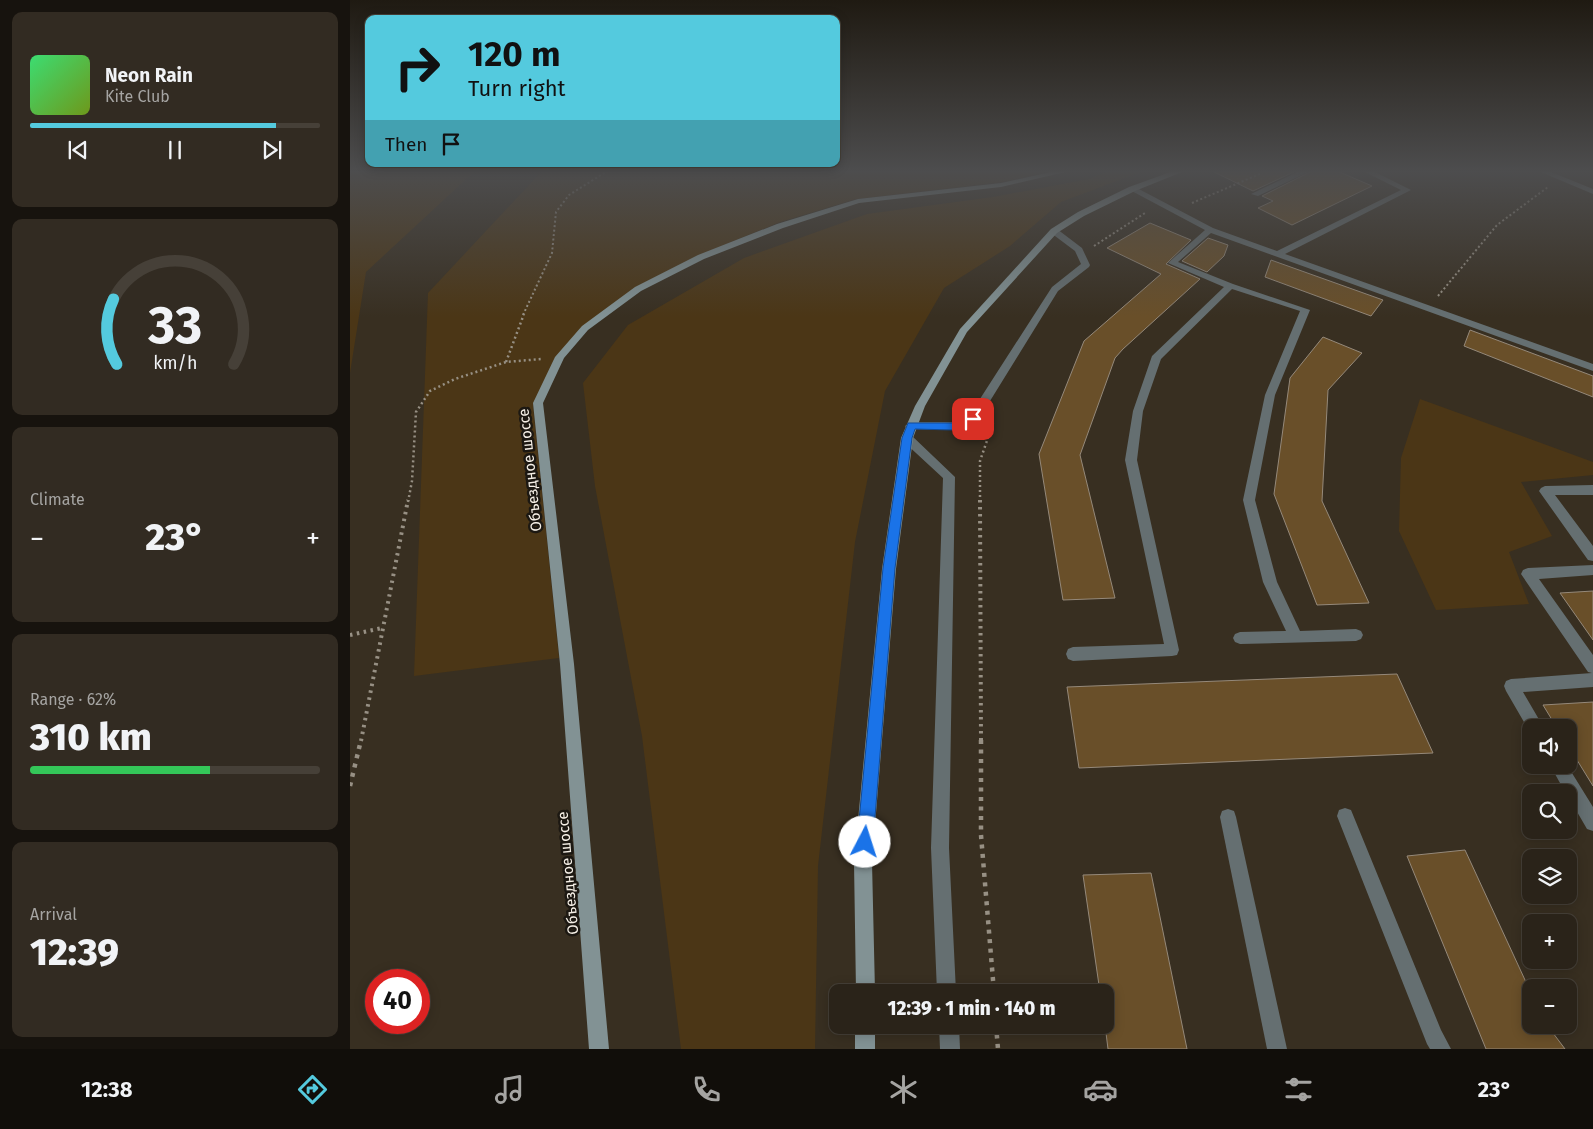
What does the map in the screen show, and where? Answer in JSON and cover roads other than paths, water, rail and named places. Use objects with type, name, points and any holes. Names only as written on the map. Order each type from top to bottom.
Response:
[{"type":"street","name":"Объездное шоссе","points":[[600,1049],[567,664],[538,403],[560,358],[585,328],[638,290],[701,257],[802,219]]},
{"type":"street","points":[[865,984],[864,852],[889,568],[909,432],[920,406],[963,331],[1054,231],[1073,219]]},
{"type":"street","points":[[865,1034],[865,1049]]},
{"type":"lane","points":[[1190,219],[1210,230],[1593,368]]},
{"type":"lane","points":[[1278,254],[1349,219]]},
{"type":"lane","points":[[1210,230],[1172,263],[1230,286],[1305,310],[1270,395],[1249,500],[1270,582],[1296,636]]},
{"type":"lane","points":[[909,432],[953,426],[973,419],[1055,289],[1086,265],[1079,250],[1054,231]]},
{"type":"lane","points":[[1073,654],[1172,650],[1131,460],[1138,411],[1156,358],[1230,286]]},
{"type":"lane","points":[[909,432],[949,477],[940,848],[947,984]]},
{"type":"lane","points":[[1593,490],[1545,491],[1593,556]]},
{"type":"lane","points":[[1593,570],[1528,574],[1593,667]]},
{"type":"lane","points":[[1240,638],[1356,635]]},
{"type":"lane","points":[[1531,719],[1511,686],[1593,680]]},
{"type":"lane","points":[[1563,774],[1593,823]]},
{"type":"lane","points":[[1345,816],[1434,1037],[1441,1049]]},
{"type":"lane","points":[[1228,817],[1277,1049]]},
{"type":"lane","points":[[949,1034],[950,1049]]}]
